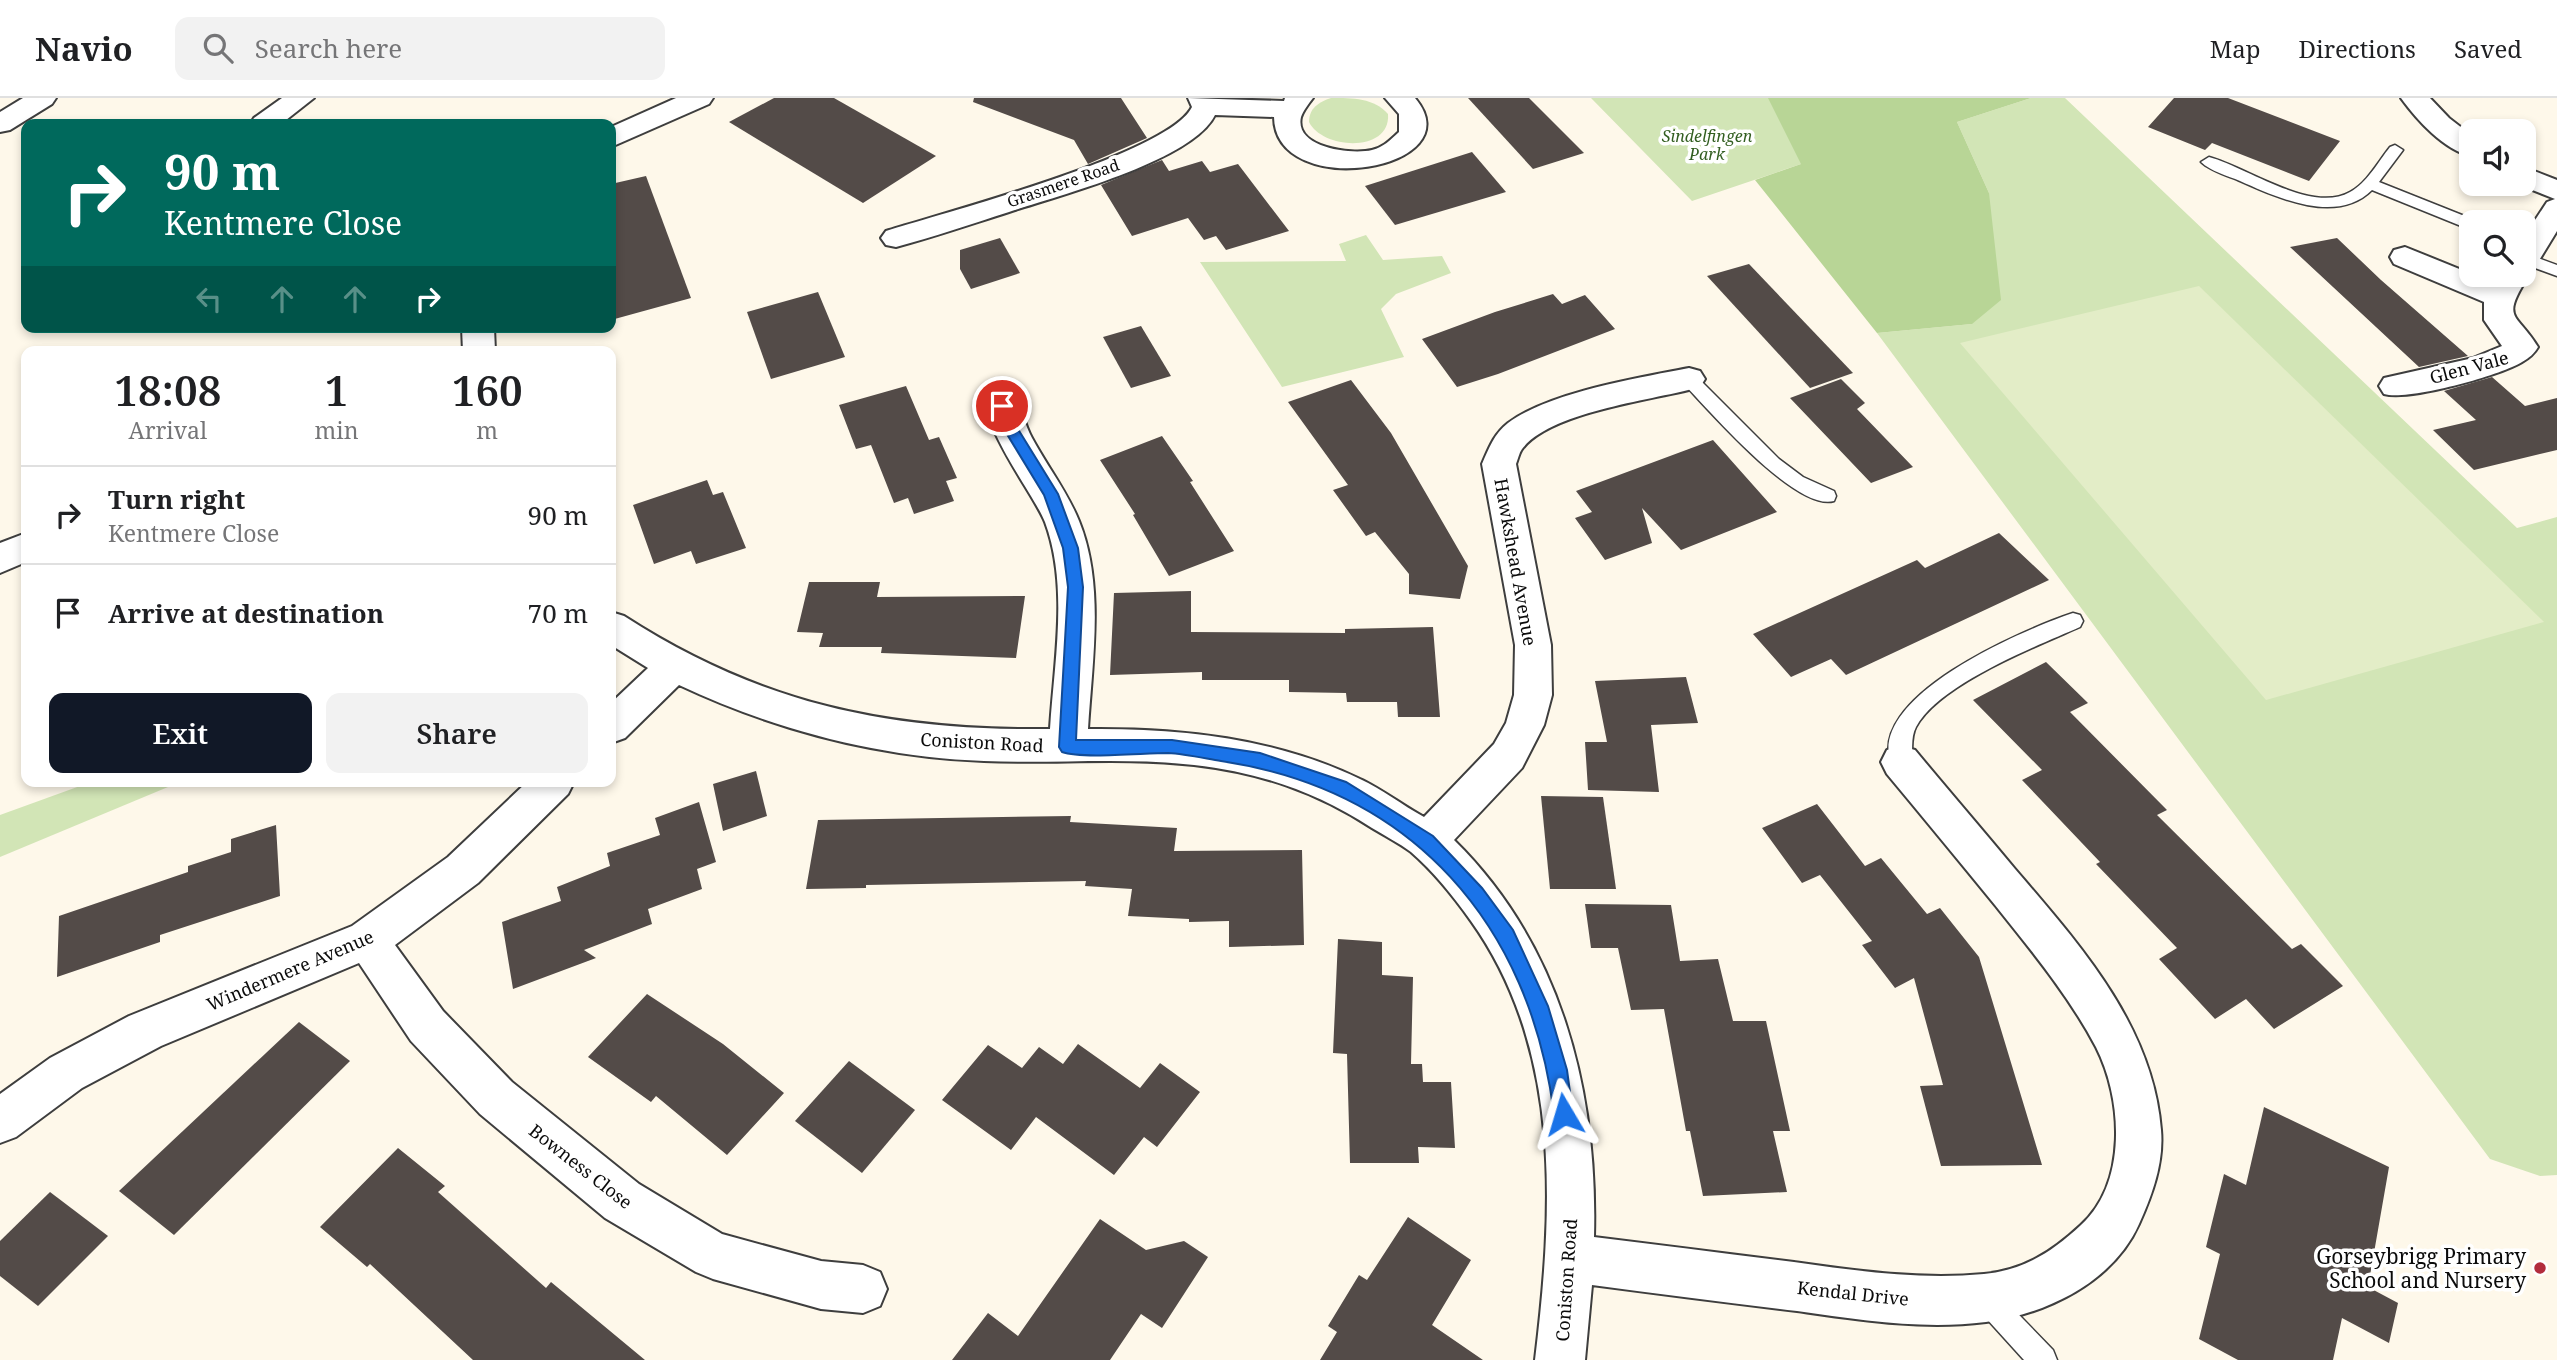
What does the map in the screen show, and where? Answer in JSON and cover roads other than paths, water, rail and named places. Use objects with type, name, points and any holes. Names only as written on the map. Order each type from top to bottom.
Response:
[{"type":"street","points":[[0,124],[41,98]]},
{"type":"street","points":[[271,119],[300,98]]},
{"type":"street","points":[[616,136],[699,98]]},
{"type":"street","points":[[1204,103],[1294,104],[1285,125],[1291,138],[1304,149],[1326,158],[1348,161],[1373,159],[1392,152],[1407,142],[1414,131],[1414,118],[1407,105],[1399,98]]},
{"type":"street","points":[[2416,98],[2439,124],[2459,139]]},
{"type":"street","name":"Grasmere Road","points":[[896,238],[1100,173],[1149,152],[1181,136],[1199,121],[1204,103]]},
{"type":"street","points":[[2536,181],[2557,191]]},
{"type":"street","points":[[2536,239],[2557,208]]},
{"type":"street","points":[[2405,257],[2459,260]]},
{"type":"street","name":"Glen Vale","points":[[2395,386],[2498,362],[2516,354],[2522,348],[2501,325],[2497,311],[2508,287]]},
{"type":"street","name":"Hawkshead Avenue","points":[[1427,841],[1508,756],[1525,725],[1533,695],[1533,645],[1499,464],[1508,442],[1534,423],[1583,403],[1689,379]]},
{"type":"street","points":[[1001,396],[1006,421],[1051,494],[1070,548],[1075,587],[1068,747]]},
{"type":"street","points":[[0,559],[21,548]]},
{"type":"street","name":"Coniston Road","points":[[616,629],[674,667],[725,689],[792,712],[871,734],[976,746],[1172,747],[1260,760],[1340,787],[1427,841],[1476,893],[1506,936],[1539,1006],[1558,1070],[1568,1145],[1571,1258],[1560,1360]]},
{"type":"street","points":[[616,722],[674,667]]},
{"type":"street","name":"Kendal Drive","points":[[1571,1258],[1905,1301],[1985,1298],[2032,1289],[2076,1263],[2112,1229],[2133,1183],[2140,1133],[2132,1085],[2115,1039],[2081,984],[1901,762]]},
{"type":"street","name":"Windermere Avenue","points":[[0,1121],[66,1073],[145,1031],[366,940],[463,870],[549,787]]},
{"type":"street","name":"Bowness Close","points":[[366,940],[427,1026],[496,1098],[622,1201],[713,1255],[821,1285],[863,1289]]},
{"type":"lane","points":[[2209,162],[2297,197],[2342,201],[2356,197],[2395,150]]},
{"type":"lane","points":[[2369,183],[2459,220]]},
{"type":"lane","points":[[2536,267],[2557,271]]},
{"type":"lane","points":[[1689,379],[1773,464],[1796,482],[1827,496]]},
{"type":"lane","points":[[1901,762],[1902,740],[1909,720],[1926,701],[1957,678],[2073,621]]},
{"type":"lane","points":[[1985,1298],[2043,1360]]},
{"type":"place","name":"Gorseybrigg Primary School and Nursery","points":[[2540,1268]]},
{"type":"park label","name":"Sindelfingen Park","points":[[1707,145]]}]
